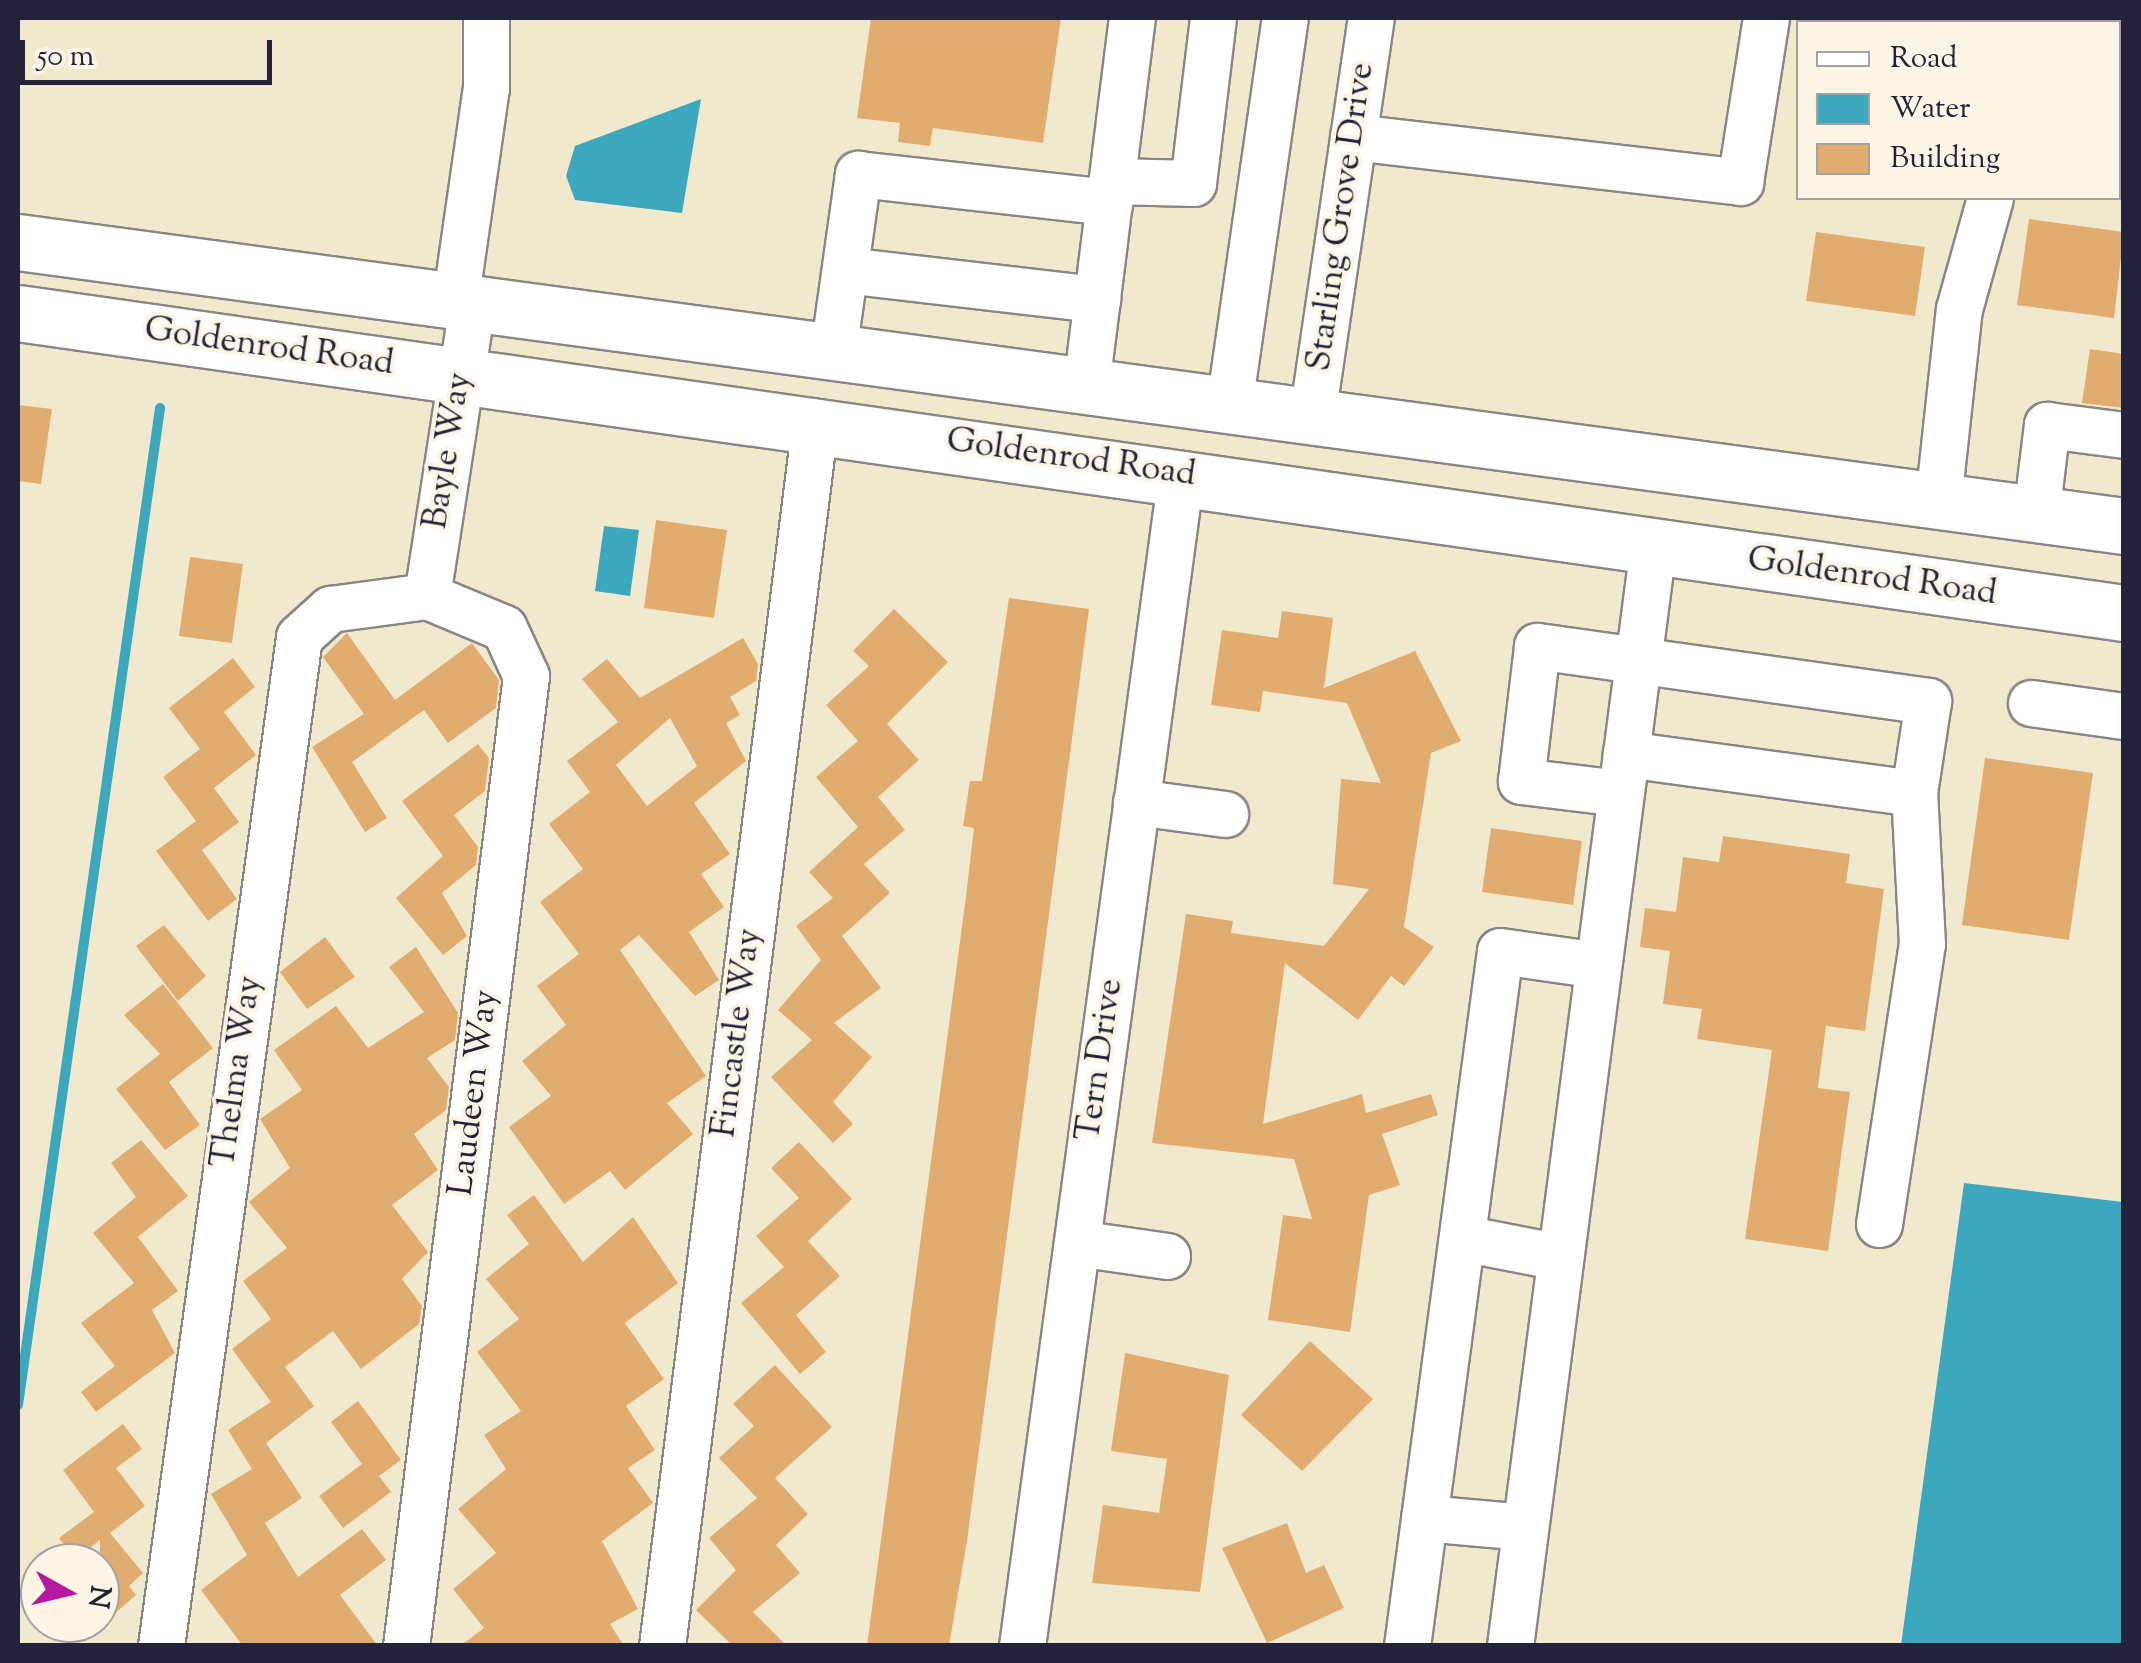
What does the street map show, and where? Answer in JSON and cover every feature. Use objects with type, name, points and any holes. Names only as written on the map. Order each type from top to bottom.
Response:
[{"type":"main road","name":"Goldenrod Road","points":[[18,242],[2124,526]]},
{"type":"main road","name":"Goldenrod Road","points":[[18,312],[1181,474],[2124,614]]},
{"type":"street","name":"Bayle Way","points":[[427,596],[461,375],[463,303],[486,88],[486,18]]},
{"type":"street","points":[[1086,386],[1132,18]]},
{"type":"street","points":[[834,352],[858,174],[1110,192],[1193,183],[1213,18]]},
{"type":"street","points":[[1230,405],[1284,18]]},
{"type":"street","name":"Starling Grove Drive","points":[[1312,416],[1371,18]]},
{"type":"street","points":[[1353,137],[1740,182],[1766,18]]},
{"type":"street","points":[[1938,501],[1958,310],[1989,200]]},
{"type":"street","points":[[845,270],[1097,299]]},
{"type":"street","name":"Fincastle Way","points":[[662,1646],[815,422]]},
{"type":"street","points":[[2036,514],[2047,426],[2124,434]]},
{"type":"street","name":"Tern Drive","points":[[1022,1646],[1181,474]]},
{"type":"street","points":[[1510,1646],[1653,546]]},
{"type":"street","name":"Thelma Way","points":[[161,1646],[299,637],[330,609],[427,596]]},
{"type":"street","name":"Laudeen Way","points":[[406,1646],[526,676],[504,628],[427,596]]},
{"type":"street","points":[[1879,1224],[1922,944],[1914,793],[1928,700],[1537,646],[1521,781],[1623,773],[1914,793]]},
{"type":"street","points":[[2031,703],[2124,716]]},
{"type":"street","points":[[1136,802],[1225,814]]},
{"type":"street","points":[[1407,1646],[1500,951],[1598,964]]},
{"type":"street","points":[[1462,1238],[1560,1257]]},
{"type":"street","points":[[1077,1243],[1167,1256]]},
{"type":"street","points":[[1424,1518],[1525,1528]]},
{"type":"water","points":[[701,99],[682,213],[575,200],[566,176],[575,146]]},
{"type":"water","points":[[604,526],[639,530],[630,596],[595,591]]},
{"type":"water","points":[[1964,1183],[2123,1202],[2123,1645],[1901,1645]]},
{"type":"building","points":[[871,18],[1061,18],[1043,143],[933,128],[930,146],[898,142],[900,123],[857,118]]},
{"type":"building","points":[[2029,219],[2124,232],[2114,318],[2017,305]]},
{"type":"building","points":[[1816,232],[1925,247],[1915,316],[1806,301]]},
{"type":"building","points":[[2090,349],[2124,354],[2124,408],[2082,403]]},
{"type":"building","points":[[18,405],[52,409],[41,484],[18,481]]},
{"type":"building","points":[[656,520],[727,530],[714,618],[644,608]]},
{"type":"building","points":[[190,557],[243,564],[232,643],[179,636]]},
{"type":"building","points":[[1009,598],[1089,609],[967,1541],[949,1646],[867,1646],[974,828],[963,826],[970,781],[982,781]]},
{"type":"building","points":[[894,609],[948,662],[887,724],[919,760],[878,797],[905,830],[864,864],[890,893],[842,936],[881,988],[834,1023],[872,1057],[833,1102],[853,1124],[833,1143],[771,1077],[812,1040],[778,1010],[821,960],[796,926],[833,898],[809,872],[858,827],[816,777],[858,741],[826,705],[869,666],[853,651]]},
{"type":"building","points":[[1282,611],[1333,618],[1324,688],[1415,651],[1461,741],[1431,753],[1404,927],[1434,947],[1404,986],[1391,976],[1358,1020],[1285,963],[1263,1124],[1362,1094],[1366,1113],[1431,1094],[1438,1115],[1382,1134],[1400,1185],[1369,1195],[1350,1332],[1268,1320],[1283,1215],[1312,1219],[1294,1159],[1152,1143],[1186,914],[1233,921],[1231,933],[1324,946],[1369,889],[1333,884],[1341,779],[1381,783],[1347,703],[1263,691],[1260,712],[1211,705],[1222,630],[1278,638]]},
{"type":"building","points":[[347,633],[395,700],[472,643],[499,680],[496,708],[448,743],[424,710],[352,762],[387,818],[365,832],[312,747],[364,714],[323,657]]},
{"type":"building","points":[[743,638],[758,664],[756,681],[730,697],[740,715],[726,723],[746,761],[694,803],[730,854],[701,874],[724,907],[689,932],[719,980],[695,996],[639,935],[620,950],[706,1076],[667,1103],[693,1134],[625,1190],[610,1171],[564,1204],[509,1127],[551,1096],[522,1061],[566,1025],[537,986],[579,954],[540,902],[583,869],[549,824],[590,792],[567,761],[618,722],[582,679],[607,659],[640,698]],"holes":[[[670,718],[697,766],[647,806],[616,765]]]},
{"type":"building","points":[[233,658],[255,687],[224,712],[256,755],[214,788],[239,822],[202,850],[237,899],[208,921],[156,851],[196,821],[163,777],[200,749],[169,708]]},
{"type":"building","points":[[478,744],[489,758],[485,791],[454,815],[478,847],[476,865],[442,893],[467,936],[443,955],[396,898],[443,856],[402,801]]},
{"type":"building","points":[[1985,758],[2093,773],[2069,940],[1962,925]]},
{"type":"building","points":[[1491,828],[1582,841],[1573,905],[1482,892]]},
{"type":"building","points":[[1723,836],[1850,854],[1846,883],[1884,889],[1865,1031],[1826,1026],[1818,1088],[1850,1092],[1828,1251],[1745,1239],[1772,1050],[1697,1039],[1702,1009],[1663,1004],[1670,951],[1640,947],[1645,908],[1676,912],[1683,857],[1719,862]]},
{"type":"building","points":[[164,925],[206,976],[178,1001],[136,946]]},
{"type":"building","points":[[325,937],[355,977],[307,1009],[280,972]]},
{"type":"building","points":[[416,947],[458,1013],[455,1040],[427,1058],[449,1087],[446,1110],[414,1134],[438,1170],[392,1205],[428,1252],[402,1279],[422,1306],[419,1324],[361,1369],[333,1331],[285,1367],[314,1406],[266,1443],[302,1498],[265,1523],[298,1577],[362,1529],[386,1560],[340,1595],[378,1646],[243,1646],[201,1590],[247,1555],[211,1494],[252,1469],[228,1430],[271,1402],[232,1349],[271,1319],[243,1281],[287,1248],[249,1202],[290,1168],[260,1119],[302,1090],[274,1050],[336,1006],[368,1048],[424,1012],[389,967]]},
{"type":"building","points":[[163,984],[213,1048],[169,1082],[200,1125],[165,1150],[116,1089],[160,1054],[124,1015]]},
{"type":"building","points":[[141,1140],[188,1196],[138,1237],[178,1291],[152,1310],[175,1353],[96,1412],[81,1392],[115,1366],[81,1323],[134,1283],[93,1233],[136,1197],[111,1163]]},
{"type":"building","points":[[799,1142],[852,1199],[808,1241],[840,1276],[796,1315],[826,1352],[800,1374],[741,1303],[784,1267],[756,1236],[799,1198],[771,1168]]},
{"type":"building","points":[[534,1195],[583,1262],[633,1217],[678,1283],[625,1323],[664,1379],[626,1406],[655,1450],[628,1468],[653,1503],[602,1541],[638,1609],[610,1624],[624,1646],[460,1646],[484,1628],[453,1589],[496,1553],[458,1509],[506,1469],[484,1435],[521,1411],[477,1352],[519,1319],[486,1279],[529,1244],[507,1215]]},
{"type":"building","points":[[1310,1341],[1373,1399],[1302,1471],[1241,1415]]},
{"type":"building","points":[[1125,1353],[1229,1375],[1200,1592],[1092,1583],[1103,1505],[1159,1513],[1167,1459],[1111,1451]]},
{"type":"building","points":[[775,1365],[832,1427],[775,1478],[808,1514],[776,1545],[800,1573],[753,1612],[787,1646],[733,1646],[696,1610],[736,1570],[709,1538],[757,1498],[719,1458],[754,1426],[733,1404]]},
{"type":"building","points":[[358,1401],[401,1460],[379,1476],[391,1492],[343,1528],[319,1496],[362,1464],[331,1422]]},
{"type":"building","points":[[123,1424],[142,1449],[116,1468],[145,1506],[110,1533],[118,1543],[63,1543],[59,1538],[94,1512],[63,1470]]},
{"type":"building","points":[[1287,1523],[1306,1573],[1324,1565],[1344,1608],[1267,1643],[1222,1548]]},
{"type":"building","points":[[120,1545],[143,1573],[129,1586],[136,1595],[120,1609]]},
{"type":"waterway","points":[[18,1405],[160,408]]}]
